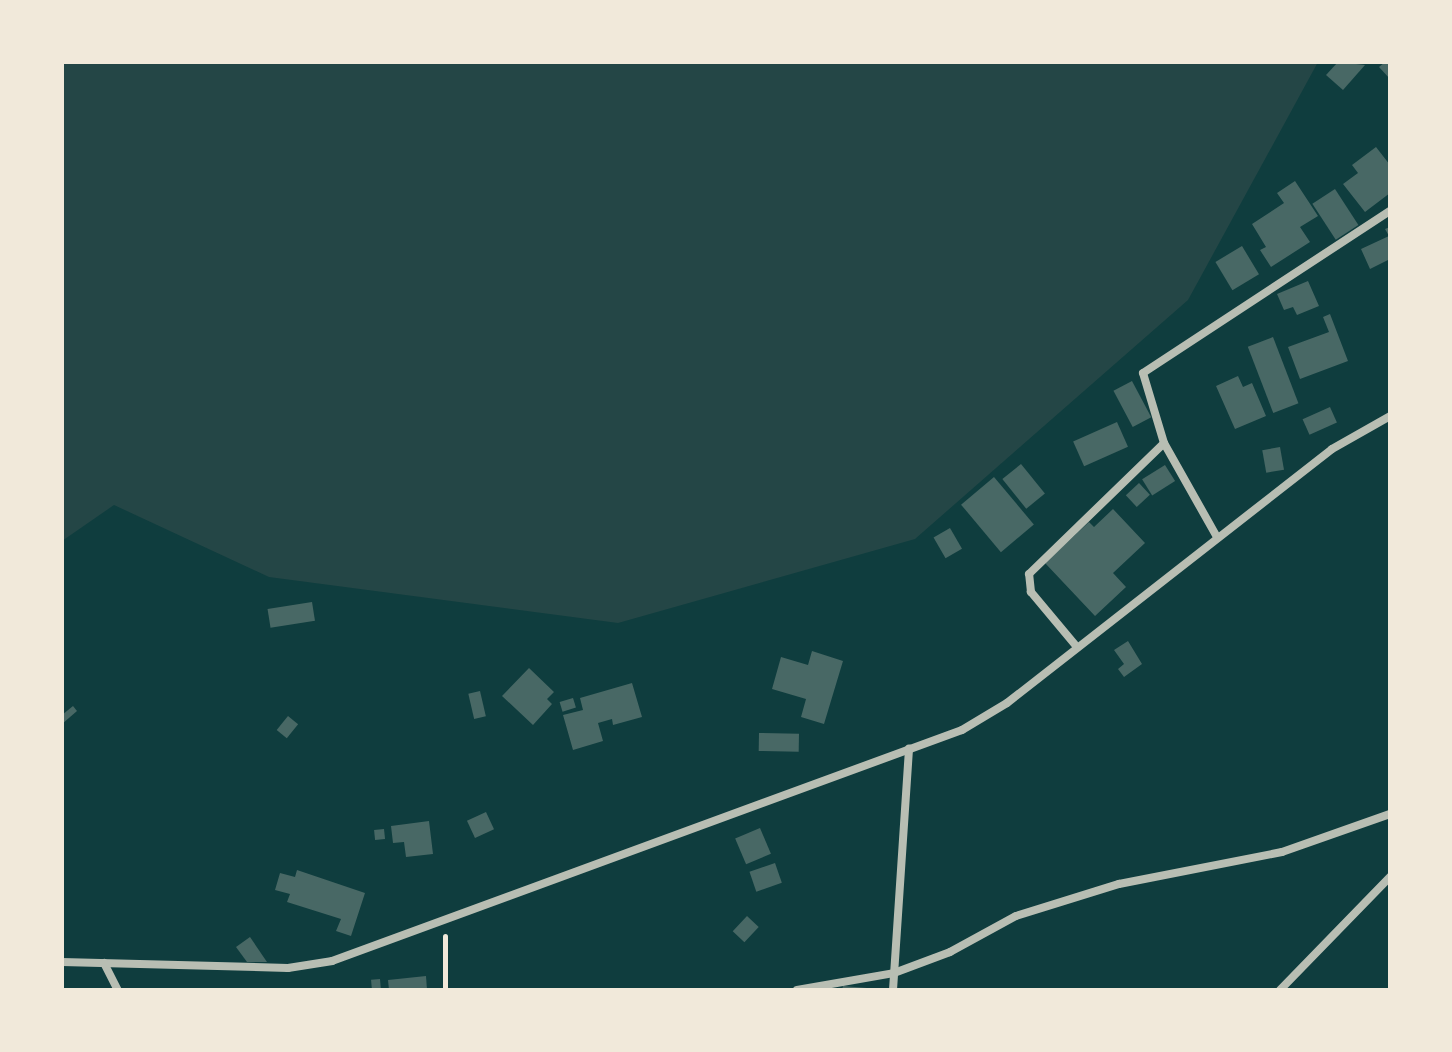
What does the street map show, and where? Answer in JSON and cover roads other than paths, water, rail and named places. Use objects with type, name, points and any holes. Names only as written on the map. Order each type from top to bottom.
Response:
[{"type":"street","points":[[1217,537],[1164,443],[1143,373],[1154,362],[1390,211]]},
{"type":"street","points":[[62,962],[288,968],[371,951],[962,730],[1007,703],[1332,449],[1390,416]]},
{"type":"street","points":[[1077,647],[1031,592],[1029,574],[1164,443]]},
{"type":"street","points":[[893,990],[909,749]]},
{"type":"street","points":[[797,990],[894,973],[950,952],[1016,916],[1119,884],[1282,852],[1390,814]]},
{"type":"street","points":[[1280,990],[1390,877]]},
{"type":"street","points":[[104,963],[118,990]]}]
